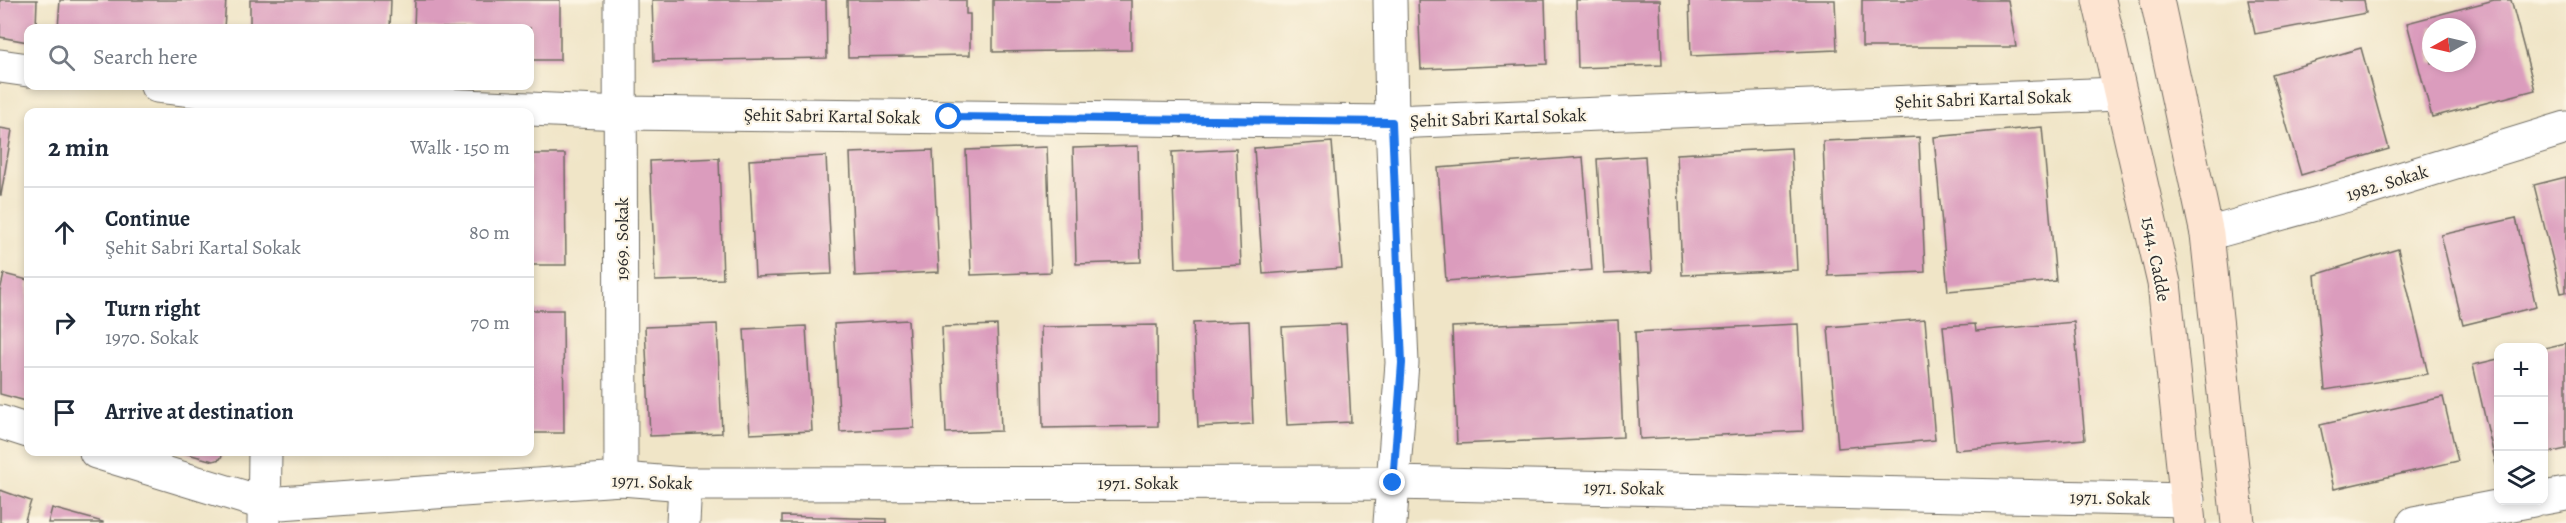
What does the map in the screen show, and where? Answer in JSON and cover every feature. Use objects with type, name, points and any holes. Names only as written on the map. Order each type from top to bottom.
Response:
[{"type":"main road","name":"1544. Cadde","points":[[2099,0],[2163,283],[2189,511]]},
{"type":"main road","points":[[2157,0],[2207,234],[2238,523]]},
{"type":"street","name":"1969. Sokak","points":[[620,0],[621,479]]},
{"type":"street","points":[[1390,0],[1392,122],[1402,363],[1390,523]]},
{"type":"street","points":[[0,66],[24,69]]},
{"type":"street","name":"Şehit Sabri Kartal Sokak","points":[[178,90],[259,105],[380,108]]},
{"type":"street","name":"Şehit Sabri Kartal Sokak","points":[[534,112],[1392,122],[2119,94]]},
{"type":"street","name":"1982. Sokak","points":[[2207,234],[2351,194],[2566,128]]},
{"type":"street","points":[[0,422],[24,430]]},
{"type":"street","name":"1971. Sokak","points":[[107,456],[265,514],[621,479],[685,484],[1393,483],[2189,511]]},
{"type":"street","points":[[265,456],[265,514]]},
{"type":"street","points":[[683,523],[685,484]]},
{"type":"street","points":[[2548,497],[2566,494]]},
{"type":"street","points":[[2414,523],[2511,505]]},
{"type":"building","points":[[0,0],[37,0],[36,24],[24,24],[24,41],[0,37]]},
{"type":"building","points":[[60,0],[226,0],[224,24],[58,24]]},
{"type":"building","points":[[250,0],[391,0],[390,24],[250,24]]},
{"type":"building","points":[[415,0],[560,0],[560,60],[534,60],[534,24],[414,24]]},
{"type":"building","points":[[652,0],[826,0],[827,58],[654,61]]},
{"type":"building","points":[[847,0],[966,0],[966,14],[970,14],[970,55],[848,57]]},
{"type":"building","points":[[993,0],[1131,0],[1131,50],[993,52]]},
{"type":"building","points":[[1418,0],[1545,0],[1547,64],[1421,69]]},
{"type":"building","points":[[1576,0],[1660,0],[1662,65],[1578,68]]},
{"type":"building","points":[[1689,0],[1835,0],[1837,50],[1691,56]]},
{"type":"building","points":[[1862,0],[2008,0],[2016,47],[1862,47]]},
{"type":"building","points":[[2248,0],[2364,0],[2366,13],[2255,34]]},
{"type":"building","points":[[2494,0],[2511,0],[2535,90],[2432,117],[2407,23],[2422,19],[2422,72],[2476,72],[2476,18],[2426,18]]},
{"type":"building","points":[[2361,48],[2389,149],[2301,175],[2272,74]]},
{"type":"building","points":[[2042,127],[2056,281],[1948,291],[1934,137]]},
{"type":"building","points":[[0,128],[12,130],[1,195],[0,195]]},
{"type":"building","points":[[1919,137],[1925,272],[1828,276],[1823,141]]},
{"type":"building","points":[[1332,142],[1342,268],[1263,274],[1254,148]]},
{"type":"building","points":[[1138,146],[1141,262],[1076,264],[1073,148]]},
{"type":"building","points":[[1047,147],[1051,272],[971,275],[966,150]]},
{"type":"building","points":[[1791,148],[1797,270],[1682,275],[1677,154]]},
{"type":"building","points":[[1236,149],[1241,265],[1176,268],[1172,152]]},
{"type":"building","points":[[933,150],[939,272],[855,276],[850,153]]},
{"type":"building","points":[[534,154],[565,154],[566,265],[534,265]]},
{"type":"building","points":[[826,156],[832,274],[755,277],[749,160]]},
{"type":"building","points":[[1645,156],[1652,272],[1604,274],[1597,159]]},
{"type":"building","points":[[1583,157],[1592,270],[1446,281],[1438,168]]},
{"type":"building","points":[[719,158],[723,279],[655,281],[650,161]]},
{"type":"building","points":[[2566,177],[2566,292],[2561,293],[2534,185]]},
{"type":"building","points":[[2516,218],[2536,307],[2463,325],[2441,235]]},
{"type":"building","points":[[2398,249],[2428,374],[2325,390],[2315,275]]},
{"type":"building","points":[[4,274],[24,279],[24,400],[0,394],[0,291]]},
{"type":"building","points":[[534,310],[563,310],[564,433],[534,433]]},
{"type":"building","points":[[1925,319],[1935,440],[1838,448],[1828,327]]},
{"type":"building","points":[[908,320],[914,428],[840,432],[834,324]]},
{"type":"building","points":[[1618,320],[1623,437],[1457,444],[1452,327]]},
{"type":"building","points":[[1249,321],[1253,424],[1198,427],[1193,323]]},
{"type":"building","points":[[2074,322],[2085,439],[1955,450],[1943,326],[1975,324],[1976,331]]},
{"type":"building","points":[[717,324],[722,433],[650,436],[645,327]]},
{"type":"building","points":[[1346,324],[1351,422],[1287,425],[1282,327]]},
{"type":"building","points":[[1798,324],[1803,431],[1640,439],[1635,332]]},
{"type":"building","points":[[997,325],[1001,431],[946,433],[942,327]]},
{"type":"building","points":[[1157,325],[1158,426],[1043,428],[1041,327]]},
{"type":"building","points":[[806,326],[812,431],[750,434],[744,329]]},
{"type":"building","points":[[2566,343],[2566,449],[2548,453],[2548,397],[2548,347]]},
{"type":"building","points":[[2494,360],[2494,456],[2473,365]]},
{"type":"building","points":[[2443,397],[2458,461],[2334,489],[2320,425]]},
{"type":"building","points":[[195,456],[222,456],[213,461]]},
{"type":"building","points":[[0,490],[31,501],[24,523],[0,523]]},
{"type":"building","points":[[52,508],[103,522],[103,523],[48,523]]},
{"type":"building","points":[[782,516],[886,519],[886,523],[782,523]]},
{"type":"route","points":[[949,117],[1392,122],[1402,363],[1393,483]]}]
